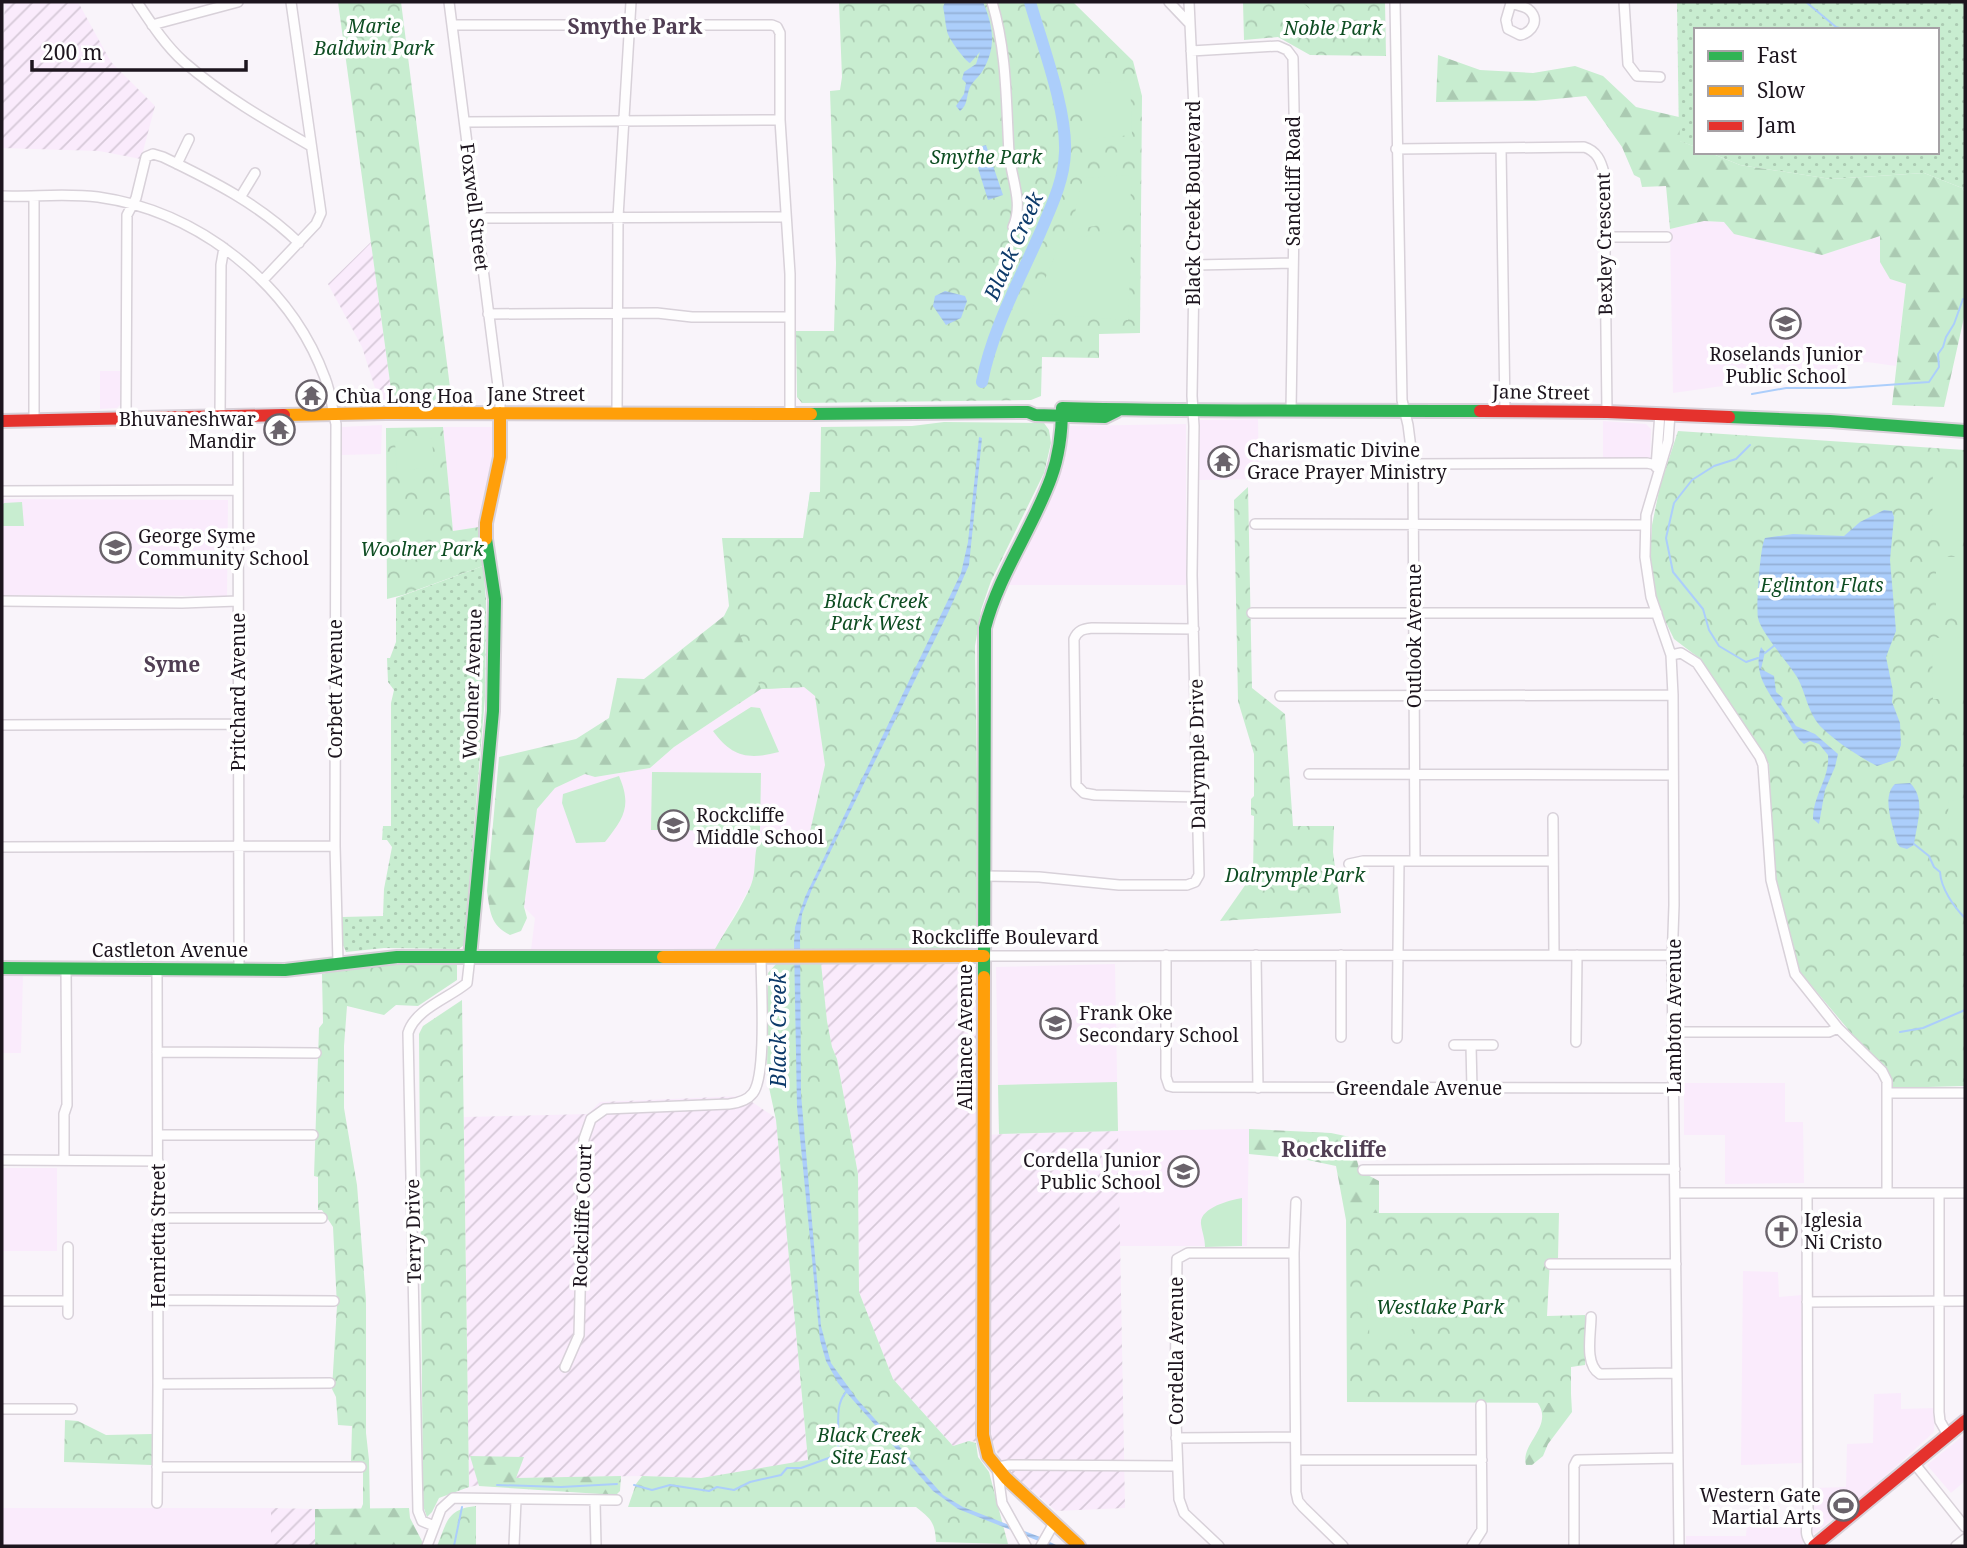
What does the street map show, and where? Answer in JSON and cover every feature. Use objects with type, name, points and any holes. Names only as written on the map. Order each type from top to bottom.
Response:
[{"type":"street","points":[[137,2],[183,62],[230,97],[311,146]]},
{"type":"street","points":[[152,24],[238,2]]},
{"type":"street","points":[[263,280],[299,243],[321,213],[291,2]]},
{"type":"street","name":"Foxwell Street","points":[[449,2],[500,413]]},
{"type":"street","points":[[617,413],[618,217],[631,2]]},
{"type":"street","points":[[992,2],[1004,56],[1009,153],[1018,200],[1017,220],[1013,227]]},
{"type":"street","points":[[1169,2],[1189,23]]},
{"type":"street","name":"Black Creek Boulevard","points":[[1189,2],[1196,153],[1192,412]]},
{"type":"street","name":"Outlook Avenue","points":[[1395,2],[1402,400],[1413,464],[1415,861]]},
{"type":"street","points":[[1623,2],[1629,67],[1641,77],[1661,77]]},
{"type":"street","points":[[452,25],[777,27],[780,33],[780,120],[790,274],[790,413]]},
{"type":"street","name":"Sandcliff Road","points":[[1191,51],[1278,46],[1291,54],[1294,71],[1295,159],[1291,411]]},
{"type":"street","points":[[464,122],[780,120]]},
{"type":"street","points":[[177,164],[189,139]]},
{"type":"street","name":"Bexley Crescent","points":[[1396,149],[1584,147],[1595,153],[1602,163],[1604,173],[1607,412]]},
{"type":"street","points":[[1501,148],[1505,411]]},
{"type":"street","points":[[126,418],[127,215],[136,198],[148,155],[156,155],[177,164],[241,196],[299,243]]},
{"type":"street","points":[[241,196],[255,173]]},
{"type":"street","name":"Corbett Avenue","points":[[2,196],[84,196],[132,205],[178,222],[224,248],[263,280],[311,346],[325,378],[336,424],[335,846],[338,963]]},
{"type":"street","points":[[34,197],[34,420]]},
{"type":"street","points":[[477,218],[786,217]]},
{"type":"street","points":[[1605,237],[1667,237]]},
{"type":"street","points":[[220,416],[221,265],[224,248]]},
{"type":"street","points":[[1194,265],[1293,262]]},
{"type":"street","points":[[488,314],[657,313],[692,317],[789,317]]},
{"type":"street","name":"Jane Street","points":[[2,421],[500,413],[1028,412],[1036,407],[1062,412],[1103,408],[1116,411],[1192,412],[1263,409],[1665,413],[1965,431]]},
{"type":"street","name":"Alliance Avenue","points":[[1025,1545],[1002,1503],[997,1467],[988,1456],[983,1435],[985,628],[1000,578],[1050,480],[1059,445],[1062,412]]},
{"type":"street","name":"Dalrymple Drive","points":[[984,876],[1040,877],[1119,885],[1187,885],[1195,882],[1199,875],[1192,412]]},
{"type":"street","name":"Woolner Avenue","points":[[470,957],[493,711],[495,599],[486,547],[486,530],[500,457],[500,413]]},
{"type":"street","name":"Lambton Avenue","points":[[1653,490],[1665,413]]},
{"type":"street","name":"Lambton Avenue","points":[[1665,413],[1668,441],[1645,525],[1646,577],[1671,654],[1673,695],[1679,1546]]},
{"type":"street","name":"Pritchard Avenue","points":[[238,416],[239,969]]},
{"type":"street","points":[[1413,464],[1656,465]]},
{"type":"street","points":[[2,491],[237,491]]},
{"type":"street","points":[[1255,524],[1645,525]]},
{"type":"street","points":[[2,601],[238,601]]},
{"type":"street","points":[[1252,614],[1657,613]]},
{"type":"street","points":[[1194,629],[1092,628],[1078,633],[1074,639],[1076,785],[1084,793],[1095,795],[1199,797]]},
{"type":"street","points":[[1671,654],[1681,653],[1697,663],[1760,757],[1763,765],[1771,880],[1795,974],[1838,1028],[1882,1072],[1887,1081],[1887,1193]]},
{"type":"street","points":[[1280,696],[1673,695]]},
{"type":"street","points":[[2,725],[238,724]]},
{"type":"street","points":[[1309,774],[1673,775]]},
{"type":"street","points":[[1553,818],[1554,955]]},
{"type":"street","points":[[2,847],[335,846]]},
{"type":"street","points":[[1349,864],[1363,861],[1553,861]]},
{"type":"street","points":[[1397,1038],[1399,862]]},
{"type":"street","name":"Greendale Avenue","points":[[1166,955],[1169,1086],[1674,1088]]},
{"type":"street","points":[[1256,955],[1258,1088]]},
{"type":"street","points":[[1341,955],[1341,1037]]},
{"type":"street","points":[[1576,1042],[1577,955]]},
{"type":"street","name":"Rockcliffe Boulevard","points":[[338,963],[372,958],[470,957],[1673,955]]},
{"type":"street","name":"Rockcliffe Court","points":[[565,1367],[579,1335],[584,1139],[591,1119],[605,1109],[729,1104],[747,1099],[754,1092],[761,1072],[761,956]]},
{"type":"street","name":"Terry Drive","points":[[434,1526],[422,1521],[418,1511],[408,1033],[418,1017],[467,983],[470,957]]},
{"type":"street","name":"Castleton Avenue","points":[[2,968],[314,968],[338,963]]},
{"type":"street","points":[[64,1160],[64,1114],[67,1105],[66,969]]},
{"type":"street","name":"Henrietta Street","points":[[156,1503],[159,1384],[158,969]]},
{"type":"street","points":[[1674,1032],[1829,1031],[1838,1028]]},
{"type":"street","points":[[1454,1045],[1493,1045]]},
{"type":"street","points":[[1471,1045],[1472,1089]]},
{"type":"street","points":[[158,1052],[316,1053]]},
{"type":"street","points":[[1888,1093],[1965,1093]]},
{"type":"street","points":[[158,1135],[313,1135]]},
{"type":"street","points":[[2,1160],[158,1160]]},
{"type":"street","points":[[1363,1170],[1675,1169]]},
{"type":"street","points":[[1675,1193],[1965,1193]]},
{"type":"street","points":[[1807,1193],[1807,1539],[1813,1546],[1965,1421]]},
{"type":"street","points":[[1939,1193],[1940,1421],[1948,1435]]},
{"type":"street","points":[[1296,1202],[1295,1437],[1298,1501],[1343,1546]]},
{"type":"street","points":[[159,1218],[322,1218]]},
{"type":"street","points":[[68,1247],[68,1314]]},
{"type":"street","name":"Cordella Avenue","points":[[1219,1546],[1181,1507],[1176,1438],[1177,1259],[1188,1253],[1294,1253]]},
{"type":"street","points":[[1550,1264],[1676,1264]]},
{"type":"street","points":[[158,1300],[334,1301]]},
{"type":"street","points":[[2,1301],[68,1301]]},
{"type":"street","points":[[1807,1302],[1965,1301]]},
{"type":"street","points":[[1591,1317],[1591,1365],[1596,1372],[1677,1374]]},
{"type":"street","points":[[159,1384],[331,1383]]},
{"type":"street","points":[[1472,1546],[1482,1530],[1482,1405]]},
{"type":"street","points":[[2,1409],[72,1409]]},
{"type":"street","points":[[1176,1438],[1295,1437]]},
{"type":"street","points":[[1574,1546],[1574,1466],[1577,1460],[1677,1458]]},
{"type":"street","points":[[1296,1460],[1482,1461]]},
{"type":"street","points":[[1914,1463],[1965,1527]]},
{"type":"street","points":[[997,1467],[1177,1466]]},
{"type":"street","points":[[157,1467],[362,1467]]},
{"type":"street","points":[[997,1467],[1079,1546]]},
{"type":"street","points":[[427,1546],[441,1509],[453,1498],[617,1500]]},
{"type":"street","points":[[514,1546],[516,1500]]},
{"type":"street","points":[[595,1501],[596,1546]]},
{"type":"street","points":[[1041,1546],[1054,1523]]},
{"type":"street","points":[[1956,1546],[1965,1539]]},
{"type":"shaded area","points":[[5,2],[78,2],[111,62],[155,106],[141,159],[99,151],[2,148]]},
{"type":"shaded area","name":"Roselands Junior Public School","points":[[1704,221],[1724,222],[1822,255],[1880,236],[1906,283],[1896,366],[1867,362],[1816,373],[1673,393],[1670,229]]},
{"type":"shaded area","points":[[371,242],[393,404],[380,404],[362,347],[328,284]]},
{"type":"shaded area","points":[[100,371],[120,371],[120,405],[117,408],[100,409]]},
{"type":"shaded area","points":[[1258,419],[1259,479],[1199,480],[1198,420]]},
{"type":"shaded area","points":[[1603,421],[1646,424],[1651,429],[1650,462],[1603,462]]},
{"type":"shaded area","points":[[1186,424],[1186,585],[1005,585],[1063,463],[1070,426]]},
{"type":"shaded area","points":[[382,425],[381,454],[341,455],[342,427]]},
{"type":"shaded area","points":[[443,427],[492,427],[492,458],[479,527],[453,531]]},
{"type":"shaded area","name":"George Syme Community School","points":[[2,499],[228,500],[227,596],[2,595]]},
{"type":"shaded area","name":"Rockcliffe Middle School","points":[[805,687],[815,696],[825,765],[807,846],[756,846],[756,871],[750,887],[715,949],[531,950],[535,918],[524,907],[537,809],[555,788],[585,774],[595,777],[650,768],[674,747],[761,689]]},
{"type":"shaded area","points":[[966,963],[976,967],[978,972],[978,1135],[1118,1131],[1125,1508],[1056,1511],[1004,1467],[993,1443],[969,1441],[953,1446],[893,1379],[859,1292],[858,1174],[837,1059],[827,1021],[821,964]]},
{"type":"shaded area","points":[[1115,964],[1118,1131],[1249,1129],[1247,1246],[1120,1246],[1118,1132],[999,1134],[996,967]]},
{"type":"shaded area","points":[[2,973],[23,973],[21,1053],[2,1053]]},
{"type":"shaded area","points":[[1684,1083],[1785,1083],[1785,1122],[1803,1122],[1804,1183],[1725,1184],[1725,1135],[1684,1135]]},
{"type":"shaded area","points":[[743,1096],[776,1118],[808,1461],[701,1478],[515,1478],[469,1487],[464,1117],[588,1114],[600,1102]]},
{"type":"shaded area","points":[[2,1168],[57,1168],[57,1251],[2,1251]]},
{"type":"shaded area","points":[[1743,1271],[1778,1272],[1779,1297],[1802,1295],[1802,1463],[1741,1465]]},
{"type":"shaded area","points":[[1901,1393],[1901,1409],[1935,1408],[1934,1432],[1872,1488],[1799,1546],[1686,1546],[1686,1536],[1746,1536],[1747,1522],[1812,1521],[1812,1488],[1846,1487],[1847,1444],[1873,1443],[1874,1394]]},
{"type":"shaded area","points":[[1965,1434],[1965,1481],[1951,1493],[1927,1465]]},
{"type":"shaded area","points":[[2,1508],[271,1508],[271,1546],[2,1546]]},
{"type":"shaded area","points":[[271,1508],[315,1509],[315,1546],[271,1546]]},
{"type":"green space","name":"Marie Baldwin Park","points":[[338,2],[401,2],[452,403],[393,404]]},
{"type":"green space","name":"Smythe Park","points":[[839,2],[1073,2],[1133,61],[1142,96],[1140,333],[1099,334],[1099,358],[1042,357],[1041,396],[1031,400],[802,403],[797,397],[796,331],[834,331],[836,263],[830,91],[840,90],[842,77]]},
{"type":"green space","name":"Noble Park","points":[[1243,2],[1385,2],[1386,56],[1310,55],[1278,37],[1244,40]]},
{"type":"green space","points":[[1275,2],[1302,2],[1315,14],[1303,27]]},
{"type":"green space","points":[[1677,2],[1965,2],[1965,193],[1962,188],[1924,173],[1831,179],[1740,165],[1713,154],[1939,154],[1939,28],[1694,28],[1694,146],[1679,141]]},
{"type":"green space","points":[[1438,55],[1480,70],[1533,73],[1575,66],[1603,76],[1636,107],[1679,117],[1680,141],[1694,146],[1694,154],[1713,154],[1740,165],[1831,179],[1924,173],[1962,188],[1965,193],[1965,313],[1944,407],[1892,405],[1906,284],[1890,279],[1880,262],[1880,236],[1822,255],[1734,234],[1724,222],[1704,221],[1670,229],[1666,186],[1642,187],[1640,178],[1634,175],[1622,147],[1586,96],[1535,101],[1436,102]]},
{"type":"green space","points":[[1130,79],[1132,135],[1086,139],[1086,86]]},
{"type":"green space","points":[[1132,175],[1129,220],[1071,230],[1083,178]]},
{"type":"green space","points":[[1132,229],[1128,320],[1031,313],[1061,240]]},
{"type":"green space","name":"Black Creek Park West","points":[[944,422],[1044,423],[1049,430],[1051,443],[1044,473],[991,581],[981,610],[975,646],[976,946],[969,949],[715,949],[751,885],[759,842],[807,845],[825,765],[815,696],[804,687],[761,689],[729,606],[722,538],[803,538],[810,492],[820,492],[821,427],[912,426]]},
{"type":"green space","name":"Woolner Park","points":[[443,427],[453,531],[479,527],[483,566],[387,599],[386,428]]},
{"type":"green space","name":"Eglinton Flats","points":[[1678,431],[1965,450],[1964,1086],[1891,1088],[1883,1071],[1800,972],[1773,867],[1769,764],[1699,658],[1674,639],[1655,600],[1649,569],[1652,525],[1660,486]]},
{"type":"green space","points":[[432,438],[434,468],[397,470],[395,442]]},
{"type":"green space","points":[[1933,473],[1965,473],[1965,541],[1932,540]]},
{"type":"green space","name":"Dalrymple Park","points":[[1248,487],[1252,688],[1285,714],[1293,826],[1334,826],[1333,852],[1341,913],[1220,921],[1253,874],[1254,816],[1251,815],[1251,799],[1254,796],[1254,754],[1238,701],[1234,500]]},
{"type":"green space","points":[[810,492],[805,687],[761,689],[674,747],[650,768],[595,777],[585,774],[555,788],[537,809],[524,907],[527,918],[521,931],[510,935],[503,931],[492,917],[487,891],[499,757],[576,739],[609,718],[617,678],[644,679],[724,616],[729,606],[750,598],[802,558]]},
{"type":"green space","points":[[22,502],[24,526],[2,526],[2,505]]},
{"type":"green space","points":[[400,513],[423,513],[423,542],[400,542]]},
{"type":"green space","points":[[1936,557],[1965,557],[1965,617],[1936,617]]},
{"type":"green space","points":[[483,566],[486,600],[485,697],[464,945],[459,949],[384,948],[346,952],[342,943],[342,917],[383,916],[384,889],[392,847],[387,840],[382,840],[383,826],[391,826],[391,703],[394,690],[388,682],[387,658],[390,658],[396,642],[396,598]]},
{"type":"green space","points":[[1965,637],[1965,699],[1933,699],[1932,638]]},
{"type":"green space","points":[[751,707],[760,708],[779,752],[758,756],[742,754],[727,746],[713,731]]},
{"type":"green space","points":[[652,772],[761,773],[760,831],[651,830]]},
{"type":"green space","points":[[619,776],[625,804],[617,826],[605,842],[576,843],[562,803],[563,794]]},
{"type":"green space","points":[[1965,800],[1965,901],[1962,901],[1960,830],[1949,830],[1948,801]]},
{"type":"green space","points":[[457,962],[457,980],[418,1006],[396,1005],[384,1015],[347,1006],[344,1108],[357,1185],[366,1300],[366,1433],[370,1509],[361,1509],[363,1462],[351,1462],[352,1426],[338,1425],[336,1397],[332,1389],[337,1306],[333,1227],[322,1210],[318,1210],[318,1177],[314,1176],[319,1028],[323,1023],[322,974],[366,964]]},
{"type":"green space","name":"Black Creek Site East","points":[[777,963],[821,963],[827,1021],[837,1059],[858,1174],[859,1292],[893,1379],[953,1446],[969,1441],[976,1443],[978,1457],[989,1472],[1008,1544],[936,1542],[931,1521],[916,1507],[628,1507],[636,1484],[642,1476],[701,1478],[808,1460],[776,1120],[767,1078],[768,973]]},
{"type":"green space","points":[[462,1000],[469,1487],[439,1498],[427,1517],[423,1506],[419,1034],[423,1026]]},
{"type":"green space","points":[[1117,1082],[1118,1131],[999,1134],[998,1085]]},
{"type":"green space","points":[[1249,1129],[1331,1133],[1350,1137],[1360,1171],[1379,1181],[1379,1213],[1435,1213],[1346,1220],[1336,1166],[1303,1159],[1249,1154]]},
{"type":"green space","points":[[1242,1198],[1242,1246],[1205,1247],[1201,1224],[1205,1213],[1216,1206]]},
{"type":"green space","name":"Westlake Park","points":[[1346,1213],[1559,1213],[1558,1258],[1550,1259],[1547,1316],[1585,1315],[1585,1365],[1571,1367],[1571,1403],[1347,1402]]},
{"type":"green space","points":[[1370,1273],[1434,1277],[1424,1316],[1408,1332],[1398,1337],[1370,1341],[1365,1278]]},
{"type":"green space","points":[[1571,1394],[1572,1412],[1548,1444],[1543,1456],[1532,1465],[1526,1465],[1525,1457],[1542,1419],[1537,1402],[1496,1402],[1498,1399]]},
{"type":"green space","points":[[65,1420],[78,1421],[106,1435],[152,1434],[152,1465],[64,1462]]},
{"type":"green space","points":[[470,1456],[524,1457],[516,1478],[621,1476],[620,1491],[616,1495],[479,1486]]},
{"type":"green space","points":[[476,1506],[476,1546],[437,1546],[449,1518],[459,1510]]},
{"type":"green space","points":[[409,1508],[410,1518],[423,1543],[422,1546],[315,1546],[315,1509]]},
{"type":"water","points":[[945,2],[983,2],[991,28],[990,53],[982,72],[970,87],[966,103],[960,111],[956,106],[964,94],[964,72],[976,64],[980,52],[970,63],[950,39],[943,7]]},
{"type":"water","points":[[986,145],[1003,195],[988,200],[972,149]]},
{"type":"water","points":[[945,291],[965,296],[967,301],[961,318],[946,325],[933,306],[935,296]]},
{"type":"water","points":[[979,437],[982,438],[969,565],[802,914],[801,1094],[821,1326],[831,1363],[857,1399],[943,1495],[963,1507],[1058,1546],[1051,1546],[958,1509],[933,1491],[838,1383],[826,1361],[820,1340],[797,1107],[795,927],[805,897],[961,573],[968,542]]},
{"type":"water","points":[[1884,510],[1892,511],[1894,517],[1890,560],[1896,631],[1886,657],[1893,691],[1892,702],[1900,723],[1901,745],[1895,760],[1877,766],[1840,743],[1820,726],[1809,708],[1797,677],[1760,624],[1758,602],[1760,564],[1765,538],[1793,534],[1844,536],[1860,522]]},
{"type":"water","points":[[1761,647],[1765,652],[1761,669],[1774,676],[1776,692],[1783,698],[1781,704],[1796,726],[1815,734],[1838,754],[1825,790],[1819,824],[1813,819],[1814,810],[1828,755],[1819,744],[1810,741],[1804,744],[1801,741],[1771,696],[1761,678],[1759,658]]},
{"type":"water","points":[[1910,783],[1918,797],[1919,813],[1914,845],[1907,849],[1897,843],[1888,804],[1895,784]]},
{"type":"waterway","name":"Black Creek","points":[[982,382],[999,325],[1052,204],[1064,163],[1065,135],[1058,97],[1030,2]]},
{"type":"waterway","points":[[1806,2],[1840,28]]},
{"type":"waterway","points":[[1752,394],[1786,388],[1845,388],[1929,382],[1939,367],[1938,354],[1954,324],[1963,299]]},
{"type":"waterway","points":[[1750,445],[1736,459],[1714,466],[1692,480],[1674,503],[1666,538],[1673,572],[1703,609],[1709,630],[1719,646],[1746,662],[1758,658]]},
{"type":"waterway","points":[[1765,653],[1775,645]]},
{"type":"waterway","points":[[1914,844],[1929,856],[1934,867],[1940,872],[1948,896],[1965,918]]},
{"type":"waterway","points":[[1900,1032],[1923,1028],[1965,1010]]},
{"type":"waterway","points":[[634,1485],[652,1490],[670,1485],[709,1491],[717,1487],[734,1490],[750,1482],[781,1475],[787,1468],[801,1468],[837,1455],[839,1406],[846,1392]]},
{"type":"waterway","points":[[497,1485],[561,1487],[617,1484]]},
{"type":"waterway","points":[[454,1546],[462,1507]]},
{"type":"traffic: fast","points":[[984,977],[985,628],[999,589],[1051,478],[1060,444],[1062,408]]},
{"type":"traffic: fast","points":[[1062,408],[1480,411]]},
{"type":"traffic: fast","points":[[811,414],[1028,412],[1035,415],[1105,417],[1117,411]]},
{"type":"traffic: fast","points":[[1729,417],[1965,431]]},
{"type":"traffic: fast","points":[[470,957],[493,711],[495,599],[486,539]]},
{"type":"traffic: fast","points":[[2,968],[285,970],[397,957],[663,957]]},
{"type":"traffic: slow","points":[[486,539],[486,523],[500,457],[500,413]]},
{"type":"traffic: slow","points":[[284,415],[811,414]]},
{"type":"traffic: slow","points":[[663,957],[984,956]]},
{"type":"traffic: slow","points":[[984,977],[983,1435],[988,1456],[1006,1478],[1079,1546]]},
{"type":"traffic: jam","points":[[1480,411],[1729,417]]},
{"type":"traffic: jam","points":[[2,421],[284,415]]},
{"type":"traffic: jam","points":[[1814,1546],[1965,1421]]},
{"type":"place","name":"Roselands Junior Public School","points":[[1786,323]]},
{"type":"place","name":"Chùa Long Hoa","points":[[312,396]]},
{"type":"place","name":"Bhuvaneshwar Mandir","points":[[279,430]]},
{"type":"place","name":"Charismatic Divine Grace Prayer Ministry","points":[[1224,461]]},
{"type":"place","name":"George Syme Community School","points":[[115,547]]},
{"type":"place","name":"Rockcliffe Middle School","points":[[673,826]]},
{"type":"place","name":"Frank Oke Secondary School","points":[[1056,1024]]},
{"type":"place","name":"Cordella Junior Public School","points":[[1184,1171]]},
{"type":"place","name":"Iglesia Ni Cristo","points":[[1781,1231]]},
{"type":"place","name":"Western Gate Martial Arts","points":[[1844,1506]]},
{"type":"district","name":"Smythe Park","points":[[635,26]]},
{"type":"district","name":"Syme","points":[[172,664]]},
{"type":"district","name":"Rockcliffe","points":[[1334,1149]]}]
